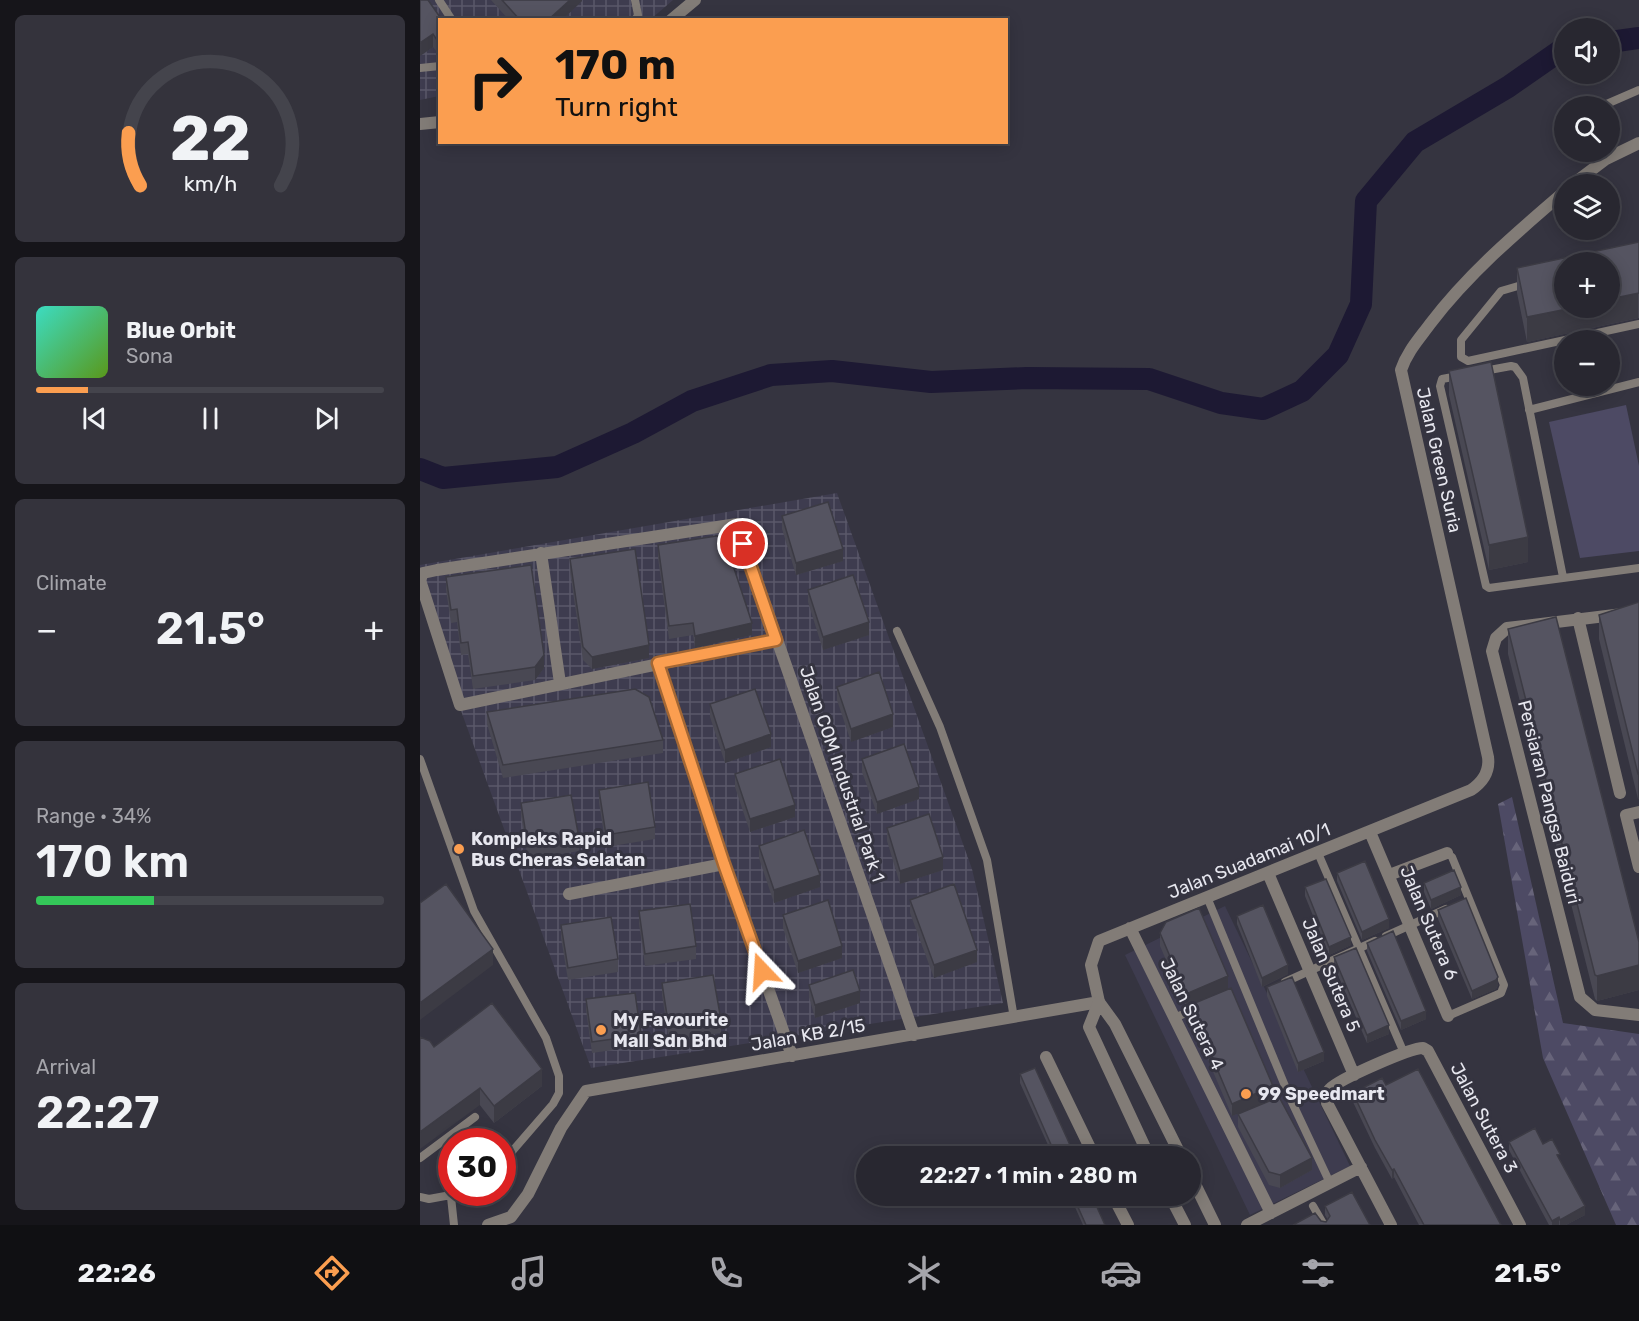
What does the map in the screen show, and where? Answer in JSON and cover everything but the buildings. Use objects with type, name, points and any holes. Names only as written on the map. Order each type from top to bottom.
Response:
[{"type":"street","points":[[673,18],[694,0]]},
{"type":"street","points":[[420,124],[438,122]]},
{"type":"street","points":[[1587,174],[1606,159],[1639,144]]},
{"type":"street","name":"Jalan Green Suria","points":[[1471,790],[1485,776],[1489,767],[1488,757],[1401,370],[1417,342],[1448,301],[1484,262],[1554,201]]},
{"type":"street","name":"Jalan COM Industrial Park 1","points":[[541,554],[737,524],[914,1035]]},
{"type":"street","points":[[560,683],[541,554],[423,573],[420,580],[460,705],[776,640]]},
{"type":"street","name":"Persiaran Pangsa Baiduri","points":[[1639,612],[1507,628],[1496,638],[1491,651],[1580,997],[1595,1010],[1639,1015]]},
{"type":"street","points":[[1578,618],[1620,793]]},
{"type":"street","points":[[658,663],[724,864],[792,1056]]},
{"type":"street","name":"Jalan Suadamai 10/1","points":[[1176,1146],[1115,1024],[1098,1002],[1091,965],[1099,941],[1471,790]]},
{"type":"street","points":[[1639,812],[1626,815],[1639,867]]},
{"type":"street","name":"Jalan Sutera 6","points":[[1370,832],[1448,1016]]},
{"type":"street","points":[[1389,875],[1447,853]]},
{"type":"street","points":[[569,894],[724,864]]},
{"type":"street","name":"Jalan Sutera 5","points":[[1268,873],[1354,1076]]},
{"type":"street","name":"Jalan Sutera 4","points":[[1130,928],[1174,1018],[1232,1123],[1266,1218]]},
{"type":"street","name":"Jalan Suadamai 10/1","points":[[1098,1002],[1089,1028],[1144,1146]]},
{"type":"street","name":"Jalan KB 2/15","points":[[488,1225],[511,1217],[528,1194],[561,1128],[586,1091],[1098,1002]]},
{"type":"street","name":"Jalan Sutera 3","points":[[1404,1053],[1417,1048],[1428,1051],[1520,1225]]},
{"type":"street","points":[[1391,1225],[1328,1103],[1330,1089],[1404,1053]]},
{"type":"street","points":[[1046,1057],[1089,1146]]},
{"type":"street","points":[[1247,1225],[1266,1218],[1361,1167]]},
{"type":"street","points":[[1201,1196],[1215,1225]]},
{"type":"street","points":[[1119,1206],[1128,1225]]},
{"type":"street","points":[[1174,1206],[1185,1225]]},
{"type":"lane","points":[[439,0],[451,18]]},
{"type":"lane","points":[[635,0],[638,15],[636,18]]},
{"type":"lane","points":[[420,68],[438,66]]},
{"type":"lane","points":[[1620,98],[1639,90]]},
{"type":"lane","points":[[1531,283],[1501,291],[1461,340],[1461,357],[1468,361],[1639,324]]},
{"type":"lane","points":[[1477,372],[1515,367],[1523,378],[1563,577]]},
{"type":"lane","points":[[1465,374],[1442,379],[1440,386],[1484,584],[1489,588],[1639,568]]},
{"type":"lane","points":[[1529,410],[1639,382]]},
{"type":"lane","points":[[897,630],[940,727],[987,860],[1014,1018]]},
{"type":"lane","points":[[420,759],[474,911],[546,1038],[559,1076],[559,1093],[553,1104],[516,1147]]},
{"type":"lane","points":[[1318,853],[1404,1053]]},
{"type":"lane","points":[[1447,853],[1452,857],[1504,989],[1501,993],[1448,1016]]},
{"type":"lane","points":[[1207,897],[1290,1098],[1330,1182]]},
{"type":"lane","points":[[1278,985],[1469,898]]},
{"type":"lane","points":[[1235,992],[1245,988]]},
{"type":"lane","points":[[1174,1018],[1204,1005]]},
{"type":"lane","points":[[1280,1103],[1290,1098]]},
{"type":"lane","points":[[420,1158],[475,1118]]},
{"type":"lane","points":[[420,1197],[438,1198]]},
{"type":"lane","points":[[452,1206],[454,1225]]},
{"type":"lane","points":[[1313,1206],[1324,1225]]},
{"type":"shaded area","points":[[420,0],[673,0],[652,18],[438,18],[438,96],[420,100]]},
{"type":"shaded area","points":[[837,493],[972,869],[1003,1003],[591,1068],[420,598],[420,565]]},
{"type":"shaded area","points":[[1225,906],[1350,1166],[1250,1215],[1125,955]]},
{"type":"green space","points":[[1626,405],[1639,466],[1639,551],[1580,558],[1549,422]]},
{"type":"green space","points":[[1512,797],[1563,1023],[1639,1034],[1639,1225],[1616,1225],[1543,1058],[1498,804]]},
{"type":"waterway","points":[[1620,41],[1639,38]]},
{"type":"waterway","points":[[420,469],[443,478],[557,467],[633,433],[692,401],[771,375],[832,371],[931,382],[1027,378],[1149,379],[1221,403],[1263,409],[1302,391],[1338,355],[1361,304],[1366,201],[1415,142],[1508,87],[1554,55]]},
{"type":"place","name":"Kompleks Rapid Bus Cheras Selatan","points":[[459,849]]},
{"type":"place","name":"My Favourite Mall Sdn Bhd","points":[[601,1030]]},
{"type":"place","name":"99 Speedmart","points":[[1246,1094]]},
{"type":"route","points":[[743,544],[776,640],[658,663],[762,971]]}]
